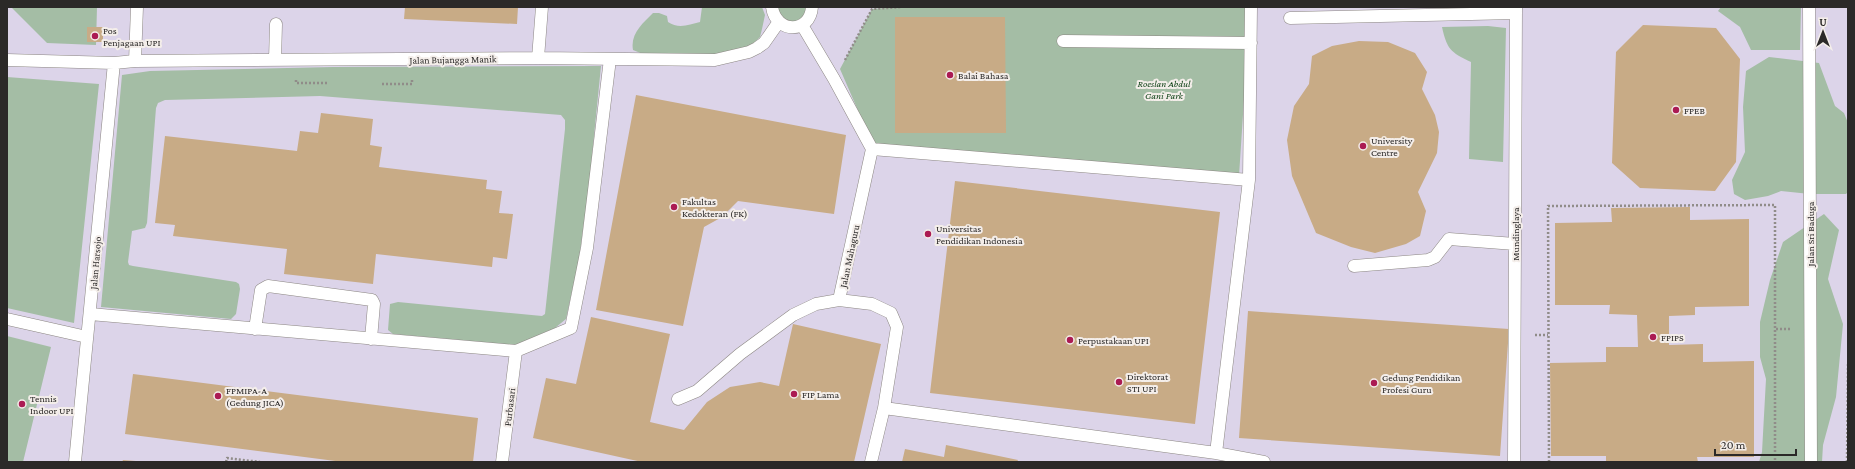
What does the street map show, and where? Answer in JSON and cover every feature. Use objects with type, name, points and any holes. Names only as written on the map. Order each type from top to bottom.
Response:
[{"type":"lane","points":[[135,61],[137,7]]},
{"type":"lane","points":[[538,58],[542,7]]},
{"type":"lane","points":[[772,7],[774,16],[778,23],[786,27],[794,28],[802,25],[808,20],[812,7]]},
{"type":"lane","points":[[1216,453],[1249,180],[1252,7]]},
{"type":"lane","name":"Jalan Sri Baduga","points":[[1809,7],[1811,462]]},
{"type":"lane","points":[[1290,18],[1516,10]]},
{"type":"lane","name":"Mundinglaya","points":[[1514,462],[1516,10]]},
{"type":"lane","name":"Jalan Bujangga Manik","points":[[7,60],[114,63],[135,61],[538,58],[715,60],[749,52],[757,48],[764,43],[778,23]]},
{"type":"lane","points":[[275,60],[276,24]]},
{"type":"lane","points":[[802,25],[834,79],[872,149],[1249,180]]},
{"type":"lane","points":[[1063,41],[1251,43]]},
{"type":"lane","points":[[90,314],[516,351],[571,328],[587,248],[610,58]]},
{"type":"lane","name":"Jalan Harsojo","points":[[75,462],[114,63]]},
{"type":"lane","name":"Jalan Mahaguru","points":[[871,462],[884,408],[897,327],[891,314],[872,304],[839,300],[872,149]]},
{"type":"lane","points":[[1354,266],[1428,260],[1435,257],[1449,239],[1515,244]]},
{"type":"lane","points":[[255,329],[259,295],[261,290],[268,286],[372,300],[374,304],[371,339]]},
{"type":"lane","points":[[678,399],[697,391],[740,354],[793,315],[816,304],[839,300]]},
{"type":"lane","points":[[7,319],[87,337]]},
{"type":"lane","name":"Purbasari","points":[[502,462],[516,351]]},
{"type":"lane","points":[[884,408],[1216,453],[1264,462]]},
{"type":"path","points":[[834,79],[872,9],[902,7]]},
{"type":"path","points":[[296,83],[327,83]]},
{"type":"path","points":[[382,84],[412,84]]},
{"type":"path","points":[[1549,462],[1548,206],[1775,205],[1775,462]]},
{"type":"path","points":[[1847,462],[1848,364]]},
{"type":"path","points":[[226,462],[227,458],[260,462]]},
{"type":"shaded area","name":"Universitas Pendidikan Indonesia","points":[[7,7],[1848,7],[1848,462],[7,462]]},
{"type":"green space","points":[[11,7],[97,7],[96,45],[47,43]]},
{"type":"green space","points":[[702,7],[762,7],[765,15],[760,37],[751,46],[710,55],[643,54],[633,50],[633,39],[635,34],[641,25],[653,13],[659,13],[667,16],[668,22],[672,24],[684,26],[700,22]]},
{"type":"green space","points":[[774,7],[809,7],[804,21],[786,24]]},
{"type":"green space","name":"Roeslan Abdul Gani Park","points":[[895,7],[1250,7],[1239,176],[873,145],[840,69],[872,9]]},
{"type":"green space","points":[[1721,7],[1801,7],[1800,50],[1751,50],[1740,27],[1718,11]]},
{"type":"green space","points":[[1488,26],[1506,28],[1503,162],[1469,159],[1471,62],[1450,49],[1442,27]]},
{"type":"green space","points":[[1769,57],[1819,63],[1835,106],[1844,113],[1848,123],[1848,192],[1846,194],[1810,194],[1781,191],[1768,196],[1745,200],[1734,194],[1732,180],[1745,152],[1743,107],[1746,71]]},
{"type":"green space","points":[[601,66],[589,186],[579,259],[566,319],[555,328],[515,345],[393,334],[388,330],[390,304],[398,302],[542,316],[545,314],[565,129],[565,120],[561,115],[320,96],[165,100],[158,103],[156,108],[147,223],[145,228],[132,231],[128,262],[129,265],[236,282],[239,284],[240,289],[236,314],[231,319],[101,307],[122,75],[150,71],[333,67]]},
{"type":"green space","points":[[7,77],[99,84],[74,323],[7,308]]},
{"type":"green space","points":[[1824,214],[1839,230],[1828,279],[1843,324],[1836,397],[1823,445],[1822,462],[1759,462],[1762,452],[1766,379],[1760,357],[1760,322],[1770,280],[1783,242]]},
{"type":"green space","name":"Tennis Indoor UPI","points":[[7,336],[51,347],[23,462],[7,462]]},
{"type":"building","points":[[405,7],[518,7],[517,24],[404,19]]},
{"type":"building","name":"Balai Bahasa","points":[[895,17],[1005,17],[1006,133],[895,133]]},
{"type":"building","name":"FPEB","points":[[1643,25],[1716,28],[1740,59],[1736,162],[1715,191],[1640,188],[1612,163],[1616,52]]},
{"type":"building","points":[[87,27],[103,27],[103,42],[87,42]]},
{"type":"building","name":"University Centre","points":[[1359,41],[1388,42],[1415,53],[1427,72],[1422,89],[1435,115],[1439,132],[1437,153],[1418,192],[1426,211],[1420,236],[1406,244],[1375,253],[1351,247],[1316,233],[1292,176],[1287,140],[1294,106],[1309,84],[1312,56],[1332,46]]},
{"type":"building","name":"Fakultas Kedokteran (FK)","points":[[636,95],[846,135],[834,214],[738,201],[722,217],[704,227],[683,326],[596,310]]},
{"type":"building","points":[[321,113],[373,119],[370,145],[382,147],[379,167],[487,180],[486,189],[502,191],[499,213],[513,214],[507,259],[493,257],[492,267],[376,254],[373,284],[284,274],[287,249],[173,236],[175,225],[155,223],[165,136],[297,151],[300,131],[318,133]]},
{"type":"building","name":"Perpustakaan UPI","points":[[955,181],[1220,212],[1195,424],[930,393]]},
{"type":"building","name":"FPIPS","points":[[1690,207],[1690,220],[1749,219],[1749,306],[1695,307],[1695,315],[1669,316],[1669,345],[1703,344],[1703,362],[1754,361],[1754,457],[1697,457],[1698,462],[1606,462],[1606,456],[1551,456],[1550,363],[1606,362],[1606,347],[1638,347],[1637,315],[1609,314],[1610,305],[1555,305],[1555,223],[1612,222],[1611,208]]},
{"type":"building","name":"Gedung Pendidikan Profesi Guru","points":[[1248,311],[1509,329],[1500,456],[1239,438]]},
{"type":"building","name":"FIP Lama","points":[[591,317],[670,334],[650,422],[684,430],[707,402],[730,387],[760,382],[779,386],[793,324],[881,344],[854,462],[642,462],[533,438],[546,378],[576,384]]},
{"type":"building","name":"FPMIPA-A (Gedung JICA)","points":[[133,374],[478,418],[473,462],[343,462],[125,434]]},
{"type":"building","points":[[946,445],[1018,460],[1017,462],[902,462],[905,449],[944,457]]},
{"type":"building","points":[[123,460],[136,461],[136,462],[122,462]]},
{"type":"place","name":"Pos Penjagaan UPI","points":[[95,36]]},
{"type":"place","name":"Balai Bahasa","points":[[950,75]]},
{"type":"place","name":"FPEB","points":[[1676,110]]},
{"type":"place","name":"University Centre","points":[[1363,146]]},
{"type":"place","name":"Fakultas Kedokteran (FK)","points":[[674,207]]},
{"type":"place","name":"Universitas Pendidikan Indonesia","points":[[928,234]]},
{"type":"place","name":"FPIPS","points":[[1653,337]]},
{"type":"place","name":"Perpustakaan UPI","points":[[1070,340]]},
{"type":"place","name":"Direktorat STI UPI","points":[[1119,382]]},
{"type":"place","name":"Gedung Pendidikan Profesi Guru","points":[[1374,383]]},
{"type":"place","name":"FIP Lama","points":[[794,394]]},
{"type":"place","name":"FPMIPA-A (Gedung JICA)","points":[[218,396]]},
{"type":"place","name":"Tennis Indoor UPI","points":[[22,404]]}]
